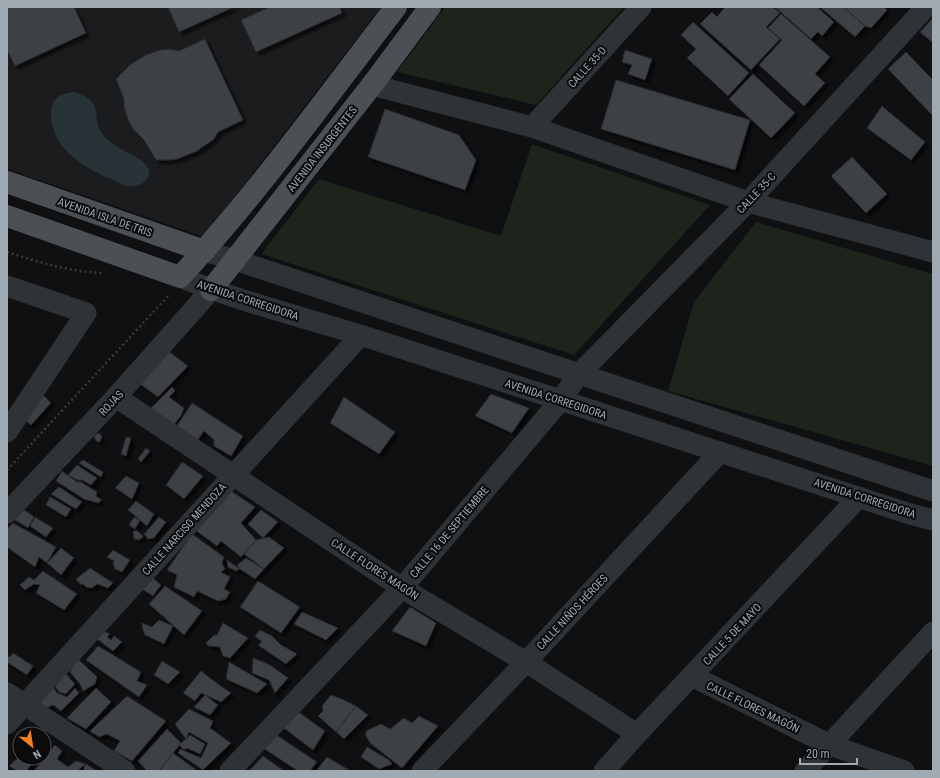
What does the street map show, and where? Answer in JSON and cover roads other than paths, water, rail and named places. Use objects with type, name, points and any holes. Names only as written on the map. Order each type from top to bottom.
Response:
[{"type":"main road","points":[[7,216],[177,283],[259,185],[396,7]]},
{"type":"main road","name":"AVENIDA INSURGENTES","points":[[211,290],[372,85],[430,7]]},
{"type":"main road","name":"AVENIDA ISLA DE TRIS","points":[[7,182],[204,252]]},
{"type":"street","name":"CALLE 35-D","points":[[532,127],[641,7]]},
{"type":"street","name":"CALLE 35-C","points":[[579,374],[748,202],[926,7]]},
{"type":"street","points":[[372,85],[532,127],[748,202],[933,252]]},
{"type":"street","points":[[204,252],[235,260],[933,491]]},
{"type":"street","name":"AVENIDA CORREGIDORA","points":[[177,283],[211,290],[361,335],[560,401],[933,520]]},
{"type":"street","points":[[7,286],[86,313],[7,432]]},
{"type":"street","name":"ROJAS","points":[[7,513],[116,397],[211,290]]},
{"type":"street","name":"CALLE NARCISO MENDOZA","points":[[7,724],[361,335]]},
{"type":"street","name":"CALLE 16 DE SEPTIEMBRE","points":[[230,771],[402,588],[560,401],[579,374]]},
{"type":"street","name":"CALLE FLORES MAGÓN","points":[[116,397],[402,588],[526,662],[637,734]]},
{"type":"street","name":"CALLE NIÑOS HÉROES","points":[[422,771],[526,662],[720,452]]},
{"type":"street","name":"CALLE 5 DE MAYO","points":[[604,771],[860,497]]},
{"type":"street","points":[[806,771],[933,632]]},
{"type":"street","name":"CALLE FLORES MAGÓN","points":[[692,676],[830,745],[904,771]]},
{"type":"street","points":[[7,693],[125,771]]}]
